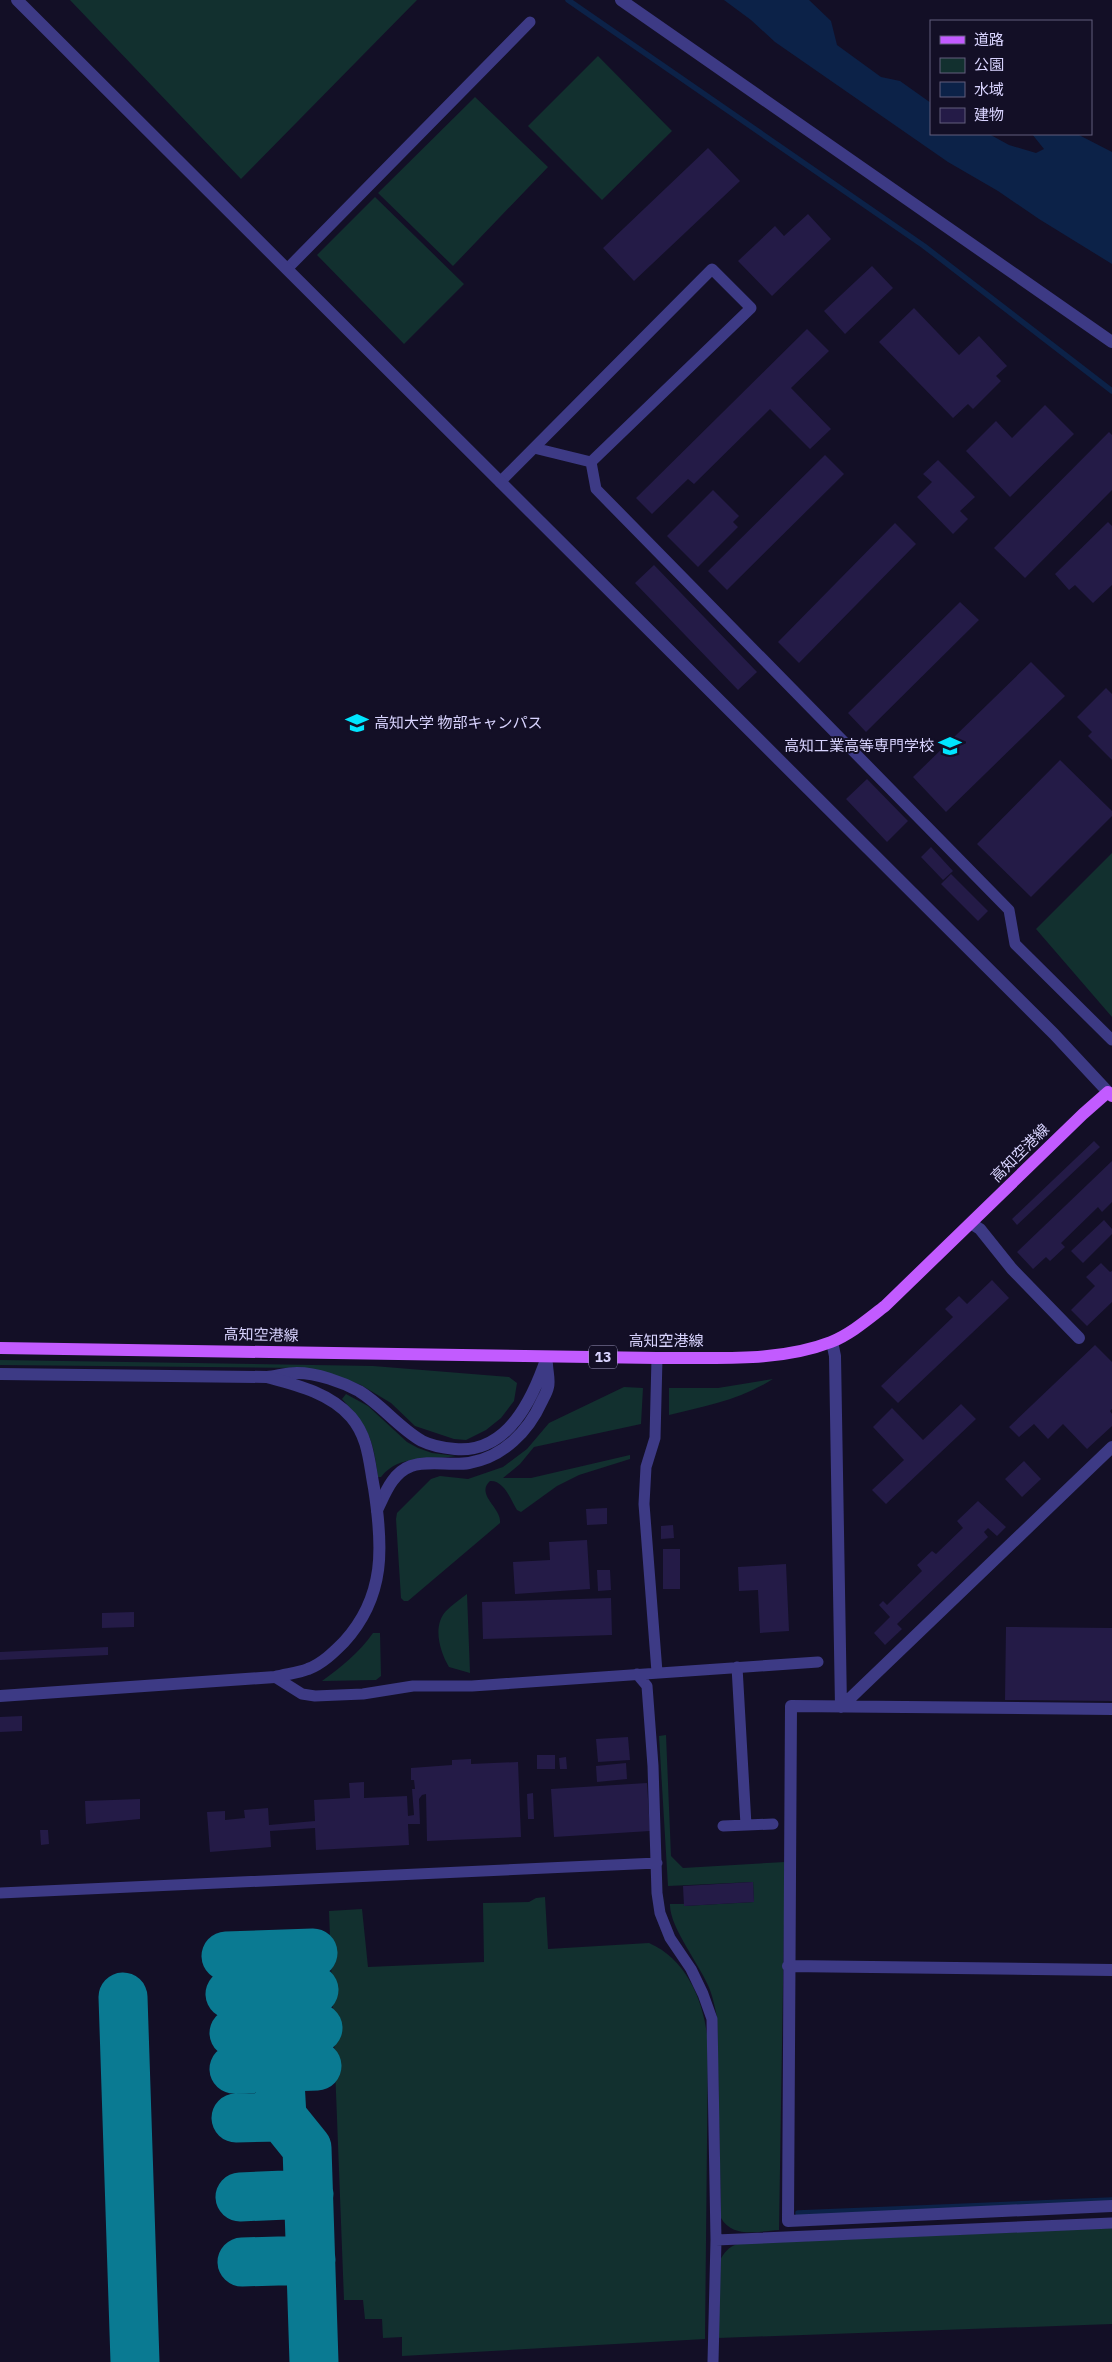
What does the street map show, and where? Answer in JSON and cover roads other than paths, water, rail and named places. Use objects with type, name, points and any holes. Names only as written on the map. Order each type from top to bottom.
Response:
[{"type":"main road","name":"高知空港線","points":[[0,1348],[657,1358],[743,1357],[808,1350],[832,1342],[852,1331],[884,1306],[972,1224],[1069,1127],[1110,1094]]},
{"type":"street","points":[[17,0],[1054,1034],[1110,1094]]},
{"type":"street","points":[[621,0],[1112,342]]},
{"type":"street","points":[[972,1224],[980,1229],[1012,1269],[1079,1338]]},
{"type":"street","points":[[832,1342],[836,1356],[841,1707]]},
{"type":"street","points":[[0,1374],[267,1377],[298,1373],[319,1376],[358,1391],[372,1400],[423,1442],[442,1448],[464,1450],[481,1446],[494,1440],[520,1417],[537,1386],[547,1357]]},
{"type":"street","points":[[377,1510],[390,1484],[399,1473],[410,1466],[468,1463],[486,1458],[511,1443],[530,1423],[548,1387],[547,1357]]},
{"type":"street","points":[[0,1696],[275,1677],[308,1670],[322,1662],[339,1647],[364,1616],[379,1573],[377,1510],[367,1445],[362,1432],[351,1417],[335,1402],[316,1392],[267,1377]]},
{"type":"street","points":[[841,1707],[1110,1451]]},
{"type":"street","points":[[1112,1710],[792,1706],[788,1966],[788,2222],[1112,2206]]},
{"type":"street","points":[[788,1966],[1112,1970]]},
{"type":"lane","points":[[287,269],[530,22]]},
{"type":"lane","points":[[500,482],[712,269],[751,308],[591,462]]},
{"type":"lane","points":[[534,448],[591,462]]},
{"type":"lane","points":[[591,462],[596,489],[1009,910],[1015,944],[1112,1040]]},
{"type":"lane","points":[[657,1358],[655,1438],[646,1467],[644,1504],[657,1672]]},
{"type":"lane","points":[[275,1677],[302,1694],[315,1696],[363,1694],[414,1686],[472,1686],[818,1662]]},
{"type":"lane","points":[[737,1667],[746,1825]]},
{"type":"lane","points":[[637,1674],[647,1686],[660,1913],[670,1938],[691,1969],[712,2019],[716,2240],[713,2362]]},
{"type":"lane","points":[[723,1826],[773,1824]]},
{"type":"lane","points":[[0,1893],[657,1863]]},
{"type":"lane","points":[[716,2240],[1112,2223]]},
{"type":"water","points":[[724,0],[809,0],[831,21],[837,45],[881,77],[900,81],[930,102],[930,135],[991,135],[1009,145],[1036,153],[1044,149],[1033,135],[1079,135],[1112,152],[1112,264],[998,191],[948,162],[775,42],[751,20]]},
{"type":"waterway","points":[[568,0],[924,246],[1112,391]]},
{"type":"waterway","points":[[798,2213],[1112,2200]]},
{"type":"place","name":"高知大学 物部キャンパス","points":[[357,723]]},
{"type":"place","name":"高知工業高等専門学校","points":[[950,746]]}]
